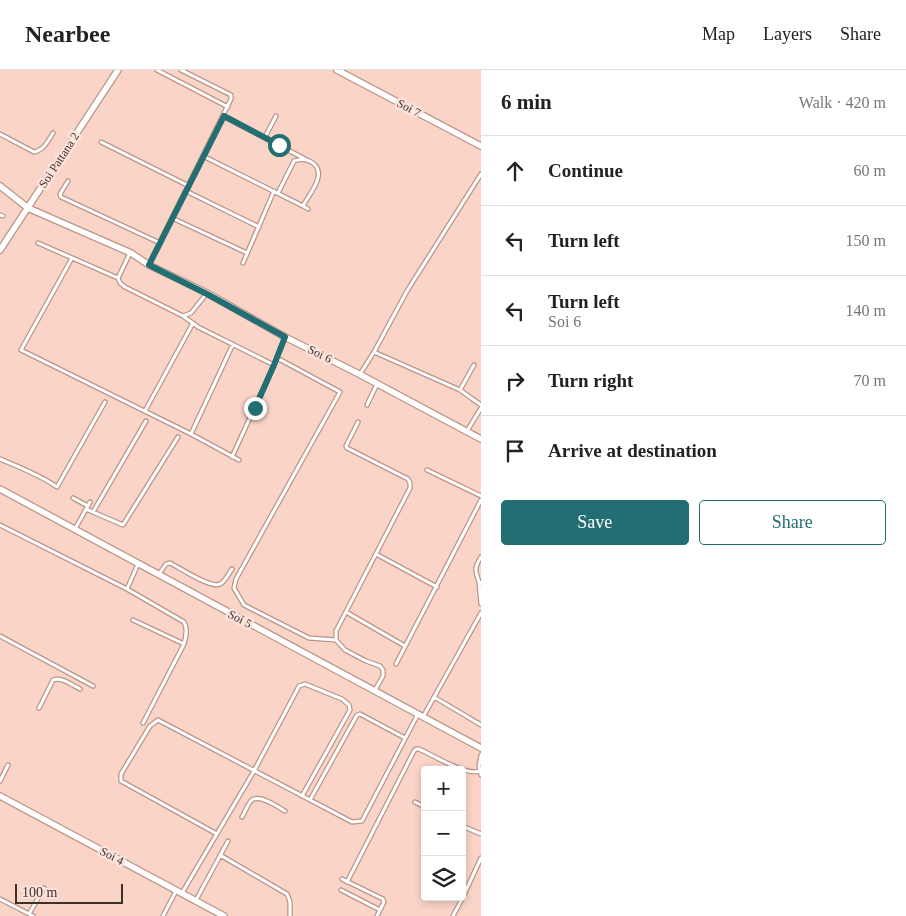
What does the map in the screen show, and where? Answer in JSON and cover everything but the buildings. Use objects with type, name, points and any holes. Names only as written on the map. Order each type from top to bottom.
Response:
[{"type":"street","name":"Soi Pattana 2","points":[[0,250],[118,70]]},
{"type":"street","name":"Soi 7","points":[[337,70],[481,146]]},
{"type":"street","name":"Soi 6","points":[[0,186],[28,208],[130,253],[149,265],[481,439]]},
{"type":"street","name":"Soi 5","points":[[0,489],[481,748]]},
{"type":"street","name":"Soi 4","points":[[0,796],[224,916]]},
{"type":"lane","points":[[156,70],[228,107]]},
{"type":"lane","points":[[149,265],[231,100],[231,95],[181,70]]},
{"type":"lane","points":[[224,116],[313,162],[318,168],[318,180],[303,206]]},
{"type":"lane","points":[[265,137],[276,116]]},
{"type":"lane","points":[[0,134],[34,152],[39,151],[53,133]]},
{"type":"lane","points":[[101,142],[189,186]]},
{"type":"lane","points":[[203,156],[308,209]]},
{"type":"lane","points":[[243,263],[276,192],[294,161],[306,160]]},
{"type":"lane","points":[[359,374],[374,352],[407,291],[481,174]]},
{"type":"lane","points":[[68,181],[60,194],[61,197],[160,243]]},
{"type":"lane","points":[[186,192],[259,227]]},
{"type":"lane","points":[[172,218],[248,253]]},
{"type":"lane","points":[[38,243],[118,278],[125,287],[274,365]]},
{"type":"lane","points":[[118,278],[130,253]]},
{"type":"lane","points":[[72,258],[20,350],[191,434],[239,460]]},
{"type":"lane","points":[[183,316],[191,313],[207,294]]},
{"type":"lane","points":[[145,411],[193,324]]},
{"type":"lane","points":[[232,457],[285,337]]},
{"type":"lane","points":[[191,434],[233,344]]},
{"type":"lane","points":[[374,352],[460,390],[481,407],[467,431]]},
{"type":"lane","points":[[277,358],[340,392],[236,579],[234,588],[244,605],[309,638],[336,640]]},
{"type":"lane","points":[[460,390],[474,365]]},
{"type":"lane","points":[[367,405],[378,384]]},
{"type":"lane","points":[[0,459],[22,468],[57,487],[105,402]]},
{"type":"lane","points":[[93,512],[146,421]]},
{"type":"lane","points":[[358,422],[347,443],[347,448],[408,478],[410,483],[410,488],[336,630],[336,640],[345,650],[380,666],[383,670],[383,676],[375,691]]},
{"type":"lane","points":[[73,498],[88,506],[93,512],[122,525],[178,437]]},
{"type":"lane","points":[[427,470],[481,496]]},
{"type":"lane","points":[[396,664],[481,500]]},
{"type":"lane","points":[[75,529],[88,506]]},
{"type":"lane","points":[[0,526],[127,588],[184,622],[186,626],[184,644],[144,723]]},
{"type":"lane","points":[[376,554],[437,587]]},
{"type":"lane","points":[[481,557],[475,569],[480,582],[481,604]]},
{"type":"lane","points":[[159,575],[166,564],[170,563],[210,585],[218,586],[222,584],[232,569]]},
{"type":"lane","points":[[127,588],[139,564]]},
{"type":"lane","points":[[346,612],[406,646]]},
{"type":"lane","points":[[217,834],[122,781],[121,774],[150,726],[158,720],[352,822],[362,821],[406,738],[434,697],[481,613]]},
{"type":"lane","points":[[133,620],[184,644]]},
{"type":"lane","points":[[0,636],[93,686]]},
{"type":"lane","points":[[39,708],[55,679],[60,679],[80,689]]},
{"type":"lane","points":[[182,894],[254,770],[299,686],[305,684],[342,698],[349,705],[350,710],[302,796]]},
{"type":"lane","points":[[434,697],[481,725]]},
{"type":"lane","points":[[310,800],[357,715],[360,714],[406,738]]},
{"type":"lane","points":[[347,882],[416,749],[420,749],[452,765],[471,772],[480,773],[481,755]]},
{"type":"lane","points":[[0,780],[8,765]]},
{"type":"lane","points":[[242,817],[252,800],[257,798],[264,799],[285,811]]},
{"type":"lane","points":[[415,802],[421,805]]},
{"type":"lane","points":[[466,828],[481,834]]},
{"type":"lane","points":[[196,901],[228,841]]},
{"type":"lane","points":[[220,855],[287,894],[290,902],[290,916]]},
{"type":"lane","points":[[453,916],[481,858]]},
{"type":"lane","points":[[342,879],[383,899],[384,902],[377,916]]},
{"type":"lane","points":[[0,899],[31,915],[44,888]]},
{"type":"lane","points":[[163,916],[176,890]]},
{"type":"lane","points":[[341,890],[380,910]]},
{"type":"shaded area","points":[[0,70],[481,70],[481,916],[0,916]]},
{"type":"route","points":[[255,408],[285,337],[207,294],[149,265],[224,116],[279,145]]}]
